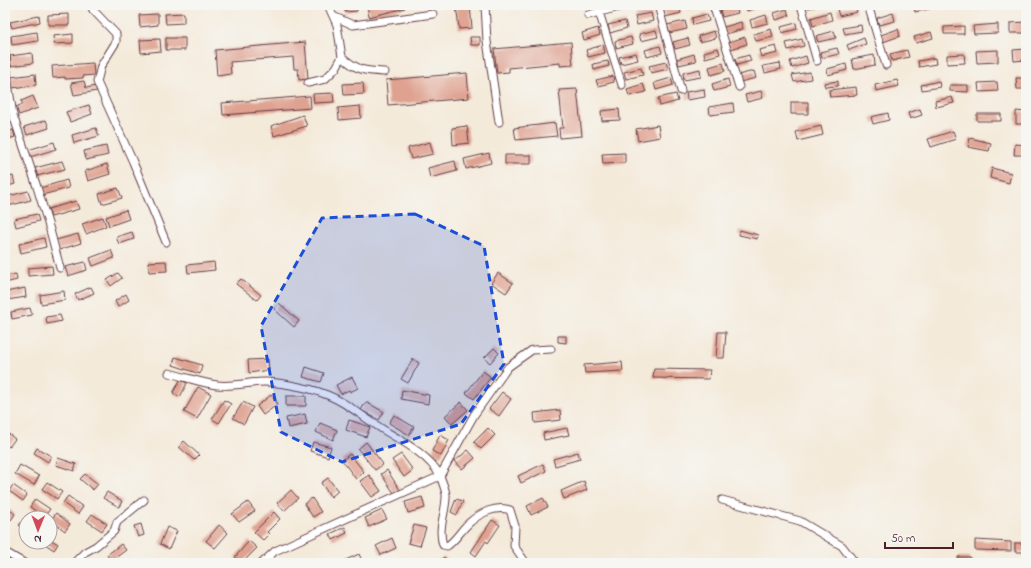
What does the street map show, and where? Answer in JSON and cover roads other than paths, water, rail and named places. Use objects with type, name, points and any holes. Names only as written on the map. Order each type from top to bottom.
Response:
[{"type":"street","points":[[90,5],[116,34],[116,42],[101,66],[97,82],[133,162],[166,242]]},
{"type":"street","points":[[308,83],[325,79],[336,68],[342,58],[339,32],[328,5]]},
{"type":"street","points":[[485,5],[487,42],[499,122]]},
{"type":"street","points":[[588,15],[627,5]]},
{"type":"street","points":[[658,5],[681,91]]},
{"type":"street","points":[[713,5],[739,87]]},
{"type":"street","points":[[801,5],[817,61]]},
{"type":"street","points":[[868,5],[886,65]]},
{"type":"street","points":[[599,12],[622,85]]},
{"type":"street","points":[[333,16],[353,25],[433,14]]},
{"type":"street","points":[[5,52],[13,115],[37,187],[60,268]]},
{"type":"street","points":[[342,58],[352,66],[364,70],[385,72]]},
{"type":"street","points":[[262,563],[275,551],[440,476],[474,416],[508,367],[532,350],[552,349]]},
{"type":"street","points":[[169,373],[216,385],[240,385],[266,382],[322,393],[350,408],[401,440],[424,457],[440,476],[446,493],[441,526],[441,538],[443,545],[447,546],[469,523],[487,511],[503,507],[510,510],[512,514],[515,526],[514,546],[526,563]]},
{"type":"street","points":[[74,563],[85,552],[96,546],[114,531],[117,522],[144,500]]},
{"type":"street","points":[[722,500],[800,521],[842,546],[856,563]]},
{"type":"street","points":[[5,552],[24,563]]}]
